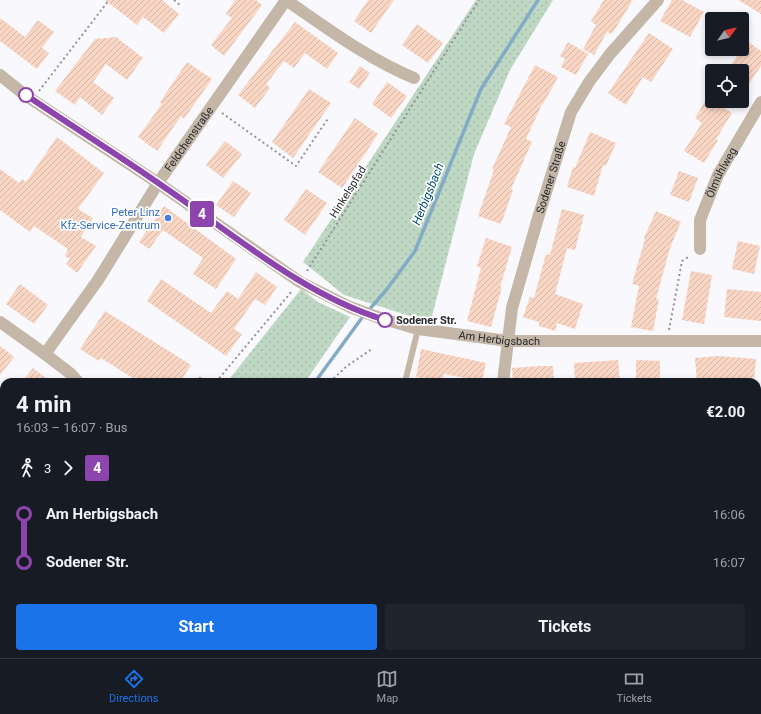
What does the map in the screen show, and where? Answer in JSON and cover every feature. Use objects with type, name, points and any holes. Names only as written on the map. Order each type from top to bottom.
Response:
[{"type":"street","name":"Feldchenstraße","points":[[45,354],[98,280],[158,183],[286,0],[353,45],[396,70],[414,78]]},
{"type":"street","name":"Sodener Straße","points":[[503,378],[512,308],[571,112],[589,82],[610,54],[658,0]]},
{"type":"street","name":"Am Herbigsbach","points":[[0,75],[32,100],[158,183],[300,282],[350,307],[380,318],[418,330],[508,341],[761,341]]},
{"type":"street","name":"Ölmühlweg","points":[[700,249],[700,220],[718,175],[760,104]]},
{"type":"street","points":[[0,322],[45,354],[74,378]]},
{"type":"lane","points":[[406,378],[418,330]]},
{"type":"path","points":[[32,100],[109,0]]},
{"type":"path","points":[[174,0],[180,5]]},
{"type":"path","name":"Hinkelspfad","points":[[219,378],[300,282],[479,0]]},
{"type":"path","points":[[213,106],[296,166],[329,117]]},
{"type":"path","points":[[667,341],[682,261]]},
{"type":"path","points":[[334,378],[347,366],[372,349]]},
{"type":"green space","points":[[476,0],[553,0],[510,70],[474,154],[431,320],[419,319],[344,295],[303,262]]},
{"type":"green space","points":[[301,289],[318,302],[350,317],[308,378],[230,378]]},
{"type":"building","points":[[105,0],[162,0],[179,14],[164,33],[143,17],[137,25]]},
{"type":"building","points":[[235,0],[256,0],[262,5],[224,56],[211,45],[232,18],[226,14]]},
{"type":"building","points":[[368,0],[394,0],[371,33],[354,21]]},
{"type":"building","points":[[604,0],[633,0],[612,34],[607,32],[594,55],[583,49],[596,25],[591,21]]},
{"type":"building","points":[[672,0],[682,0],[704,12],[690,37],[660,21]]},
{"type":"building","points":[[738,0],[761,0],[761,14],[753,9]]},
{"type":"building","points":[[0,18],[25,37],[38,20],[54,32],[42,48],[49,53],[37,69],[0,41]]},
{"type":"building","points":[[295,22],[338,53],[327,69],[305,53],[294,68],[284,61],[266,84],[270,88],[255,108],[238,95]]},
{"type":"building","points":[[417,24],[443,43],[428,63],[402,45]]},
{"type":"building","points":[[649,33],[673,49],[651,82],[643,77],[626,105],[608,93]]},
{"type":"building","points":[[116,37],[143,58],[127,80],[106,64],[93,82],[114,98],[102,115],[80,97],[75,105],[55,91],[95,39]]},
{"type":"building","points":[[568,42],[588,54],[576,75],[561,67],[565,59],[560,56]]},
{"type":"building","points":[[749,42],[761,51],[761,66],[749,84],[749,64],[732,64],[737,56],[749,56]]},
{"type":"building","points":[[187,62],[212,79],[184,119],[181,116],[157,151],[138,137],[162,104],[160,102]]},
{"type":"building","points":[[535,65],[558,77],[542,104],[526,139],[532,142],[511,189],[513,190],[501,224],[478,216],[494,170],[492,169],[511,127],[504,124]]},
{"type":"building","points":[[360,66],[370,73],[359,89],[349,82]]},
{"type":"building","points":[[387,82],[407,96],[391,118],[372,104]]},
{"type":"building","points":[[309,89],[331,103],[293,158],[272,142]]},
{"type":"building","points":[[705,101],[705,108],[724,108],[732,113],[716,139],[718,140],[704,163],[684,151],[702,123],[695,118]]},
{"type":"building","points":[[355,118],[378,134],[342,188],[318,172]]},
{"type":"building","points":[[590,132],[616,143],[606,166],[603,165],[594,196],[567,187],[573,167],[575,168]]},
{"type":"building","points":[[57,137],[104,173],[78,209],[93,218],[81,237],[96,246],[77,273],[66,264],[70,259],[65,256],[68,249],[34,226],[30,232],[0,210],[0,169],[19,183],[22,179],[26,182]]},
{"type":"building","points":[[225,141],[242,154],[223,178],[206,165]]},
{"type":"building","points":[[679,171],[698,178],[689,202],[670,195]]},
{"type":"building","points":[[233,181],[251,193],[234,217],[216,205]]},
{"type":"building","points":[[306,189],[327,203],[305,235],[284,220]]},
{"type":"building","points":[[164,206],[236,259],[216,289],[193,274],[203,258],[163,230],[149,249],[139,242]]},
{"type":"building","points":[[562,209],[584,215],[575,250],[567,248],[555,294],[583,304],[575,329],[557,323],[555,331],[539,326],[539,322],[523,317],[530,297],[534,298],[546,254],[550,255]]},
{"type":"building","points":[[656,211],[681,222],[670,248],[656,299],[659,299],[653,331],[631,327],[639,286],[632,284],[645,239],[644,238]]},
{"type":"building","points":[[486,238],[512,247],[500,287],[502,287],[491,327],[467,321],[481,268],[477,266]]},
{"type":"building","points":[[738,241],[760,246],[754,274],[732,269]]},
{"type":"building","points":[[691,271],[712,275],[704,324],[682,320]]},
{"type":"building","points":[[256,272],[277,287],[265,305],[255,299],[234,329],[242,334],[226,356],[147,301],[161,279],[211,313],[227,291],[238,299]]},
{"type":"building","points":[[20,284],[48,305],[34,324],[6,304]]},
{"type":"building","points":[[727,289],[761,292],[761,321],[724,317]]},
{"type":"building","points":[[105,311],[191,365],[183,378],[133,378],[101,358],[99,361],[80,349]]},
{"type":"building","points":[[0,346],[14,357],[0,375]]},
{"type":"building","points":[[421,349],[486,363],[483,378],[466,378],[444,374],[443,378],[416,377]]},
{"type":"building","points":[[718,356],[756,359],[754,378],[697,378],[695,358]]},
{"type":"building","points":[[618,360],[620,378],[575,378],[574,363]]},
{"type":"building","points":[[636,360],[660,361],[660,378],[636,378]]},
{"type":"building","points":[[553,366],[554,378],[513,378],[512,368]]},
{"type":"building","points":[[33,368],[46,378],[25,378]]},
{"type":"waterway","name":"Herbigsbach","points":[[368,311],[387,289],[415,251],[481,89],[538,0]]},
{"type":"waterway","name":"Herbigsbach","points":[[318,378],[364,315]]},
{"type":"bus line","name":"4","points":[[26,95],[158,183],[300,282],[350,307],[385,320]]},
{"type":"place","name":"Peter Linz Kfz-Service-Zentrum","points":[[168,218]]},
{"type":"place","name":"Sodener Str.","points":[[385,320]]}]
